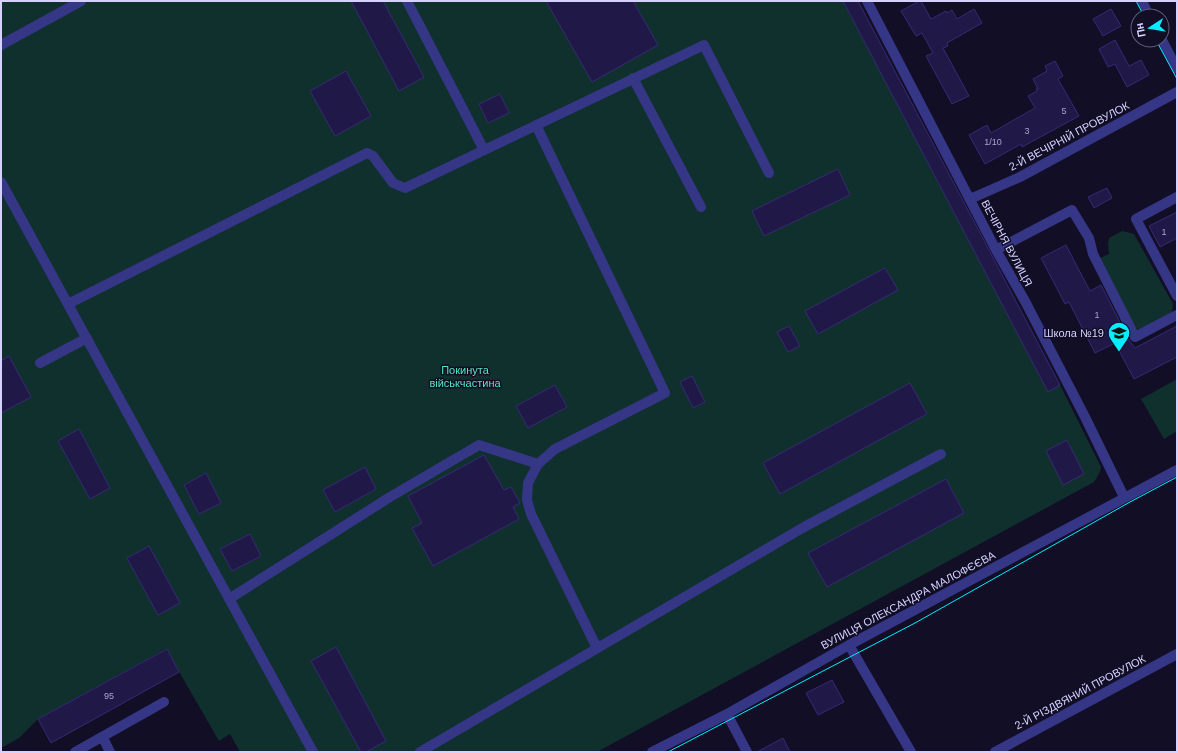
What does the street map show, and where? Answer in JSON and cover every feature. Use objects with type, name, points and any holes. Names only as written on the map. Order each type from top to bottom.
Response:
[{"type":"street","points":[[1,44],[81,1]]},
{"type":"street","points":[[407,1],[484,150]]},
{"type":"street","name":"ВЕЧІРНЯ ВУЛИЦЯ","points":[[867,1],[996,250],[1026,303],[1082,410],[1124,497]]},
{"type":"street","points":[[68,304],[366,153],[373,156],[393,183],[405,188],[704,45],[769,173]]},
{"type":"street","points":[[1166,48],[1177,69]]},
{"type":"street","points":[[633,78],[701,207]]},
{"type":"street","name":"2-Й ВЕЧІРНІЙ ПРОВУЛОК","points":[[970,199],[1020,177],[1177,92]]},
{"type":"street","points":[[536,125],[665,393],[555,449],[538,464],[528,483],[527,500],[531,514],[597,648]]},
{"type":"street","points":[[1,182],[313,752]]},
{"type":"street","points":[[1177,197],[1136,219],[1177,296]]},
{"type":"street","points":[[996,250],[1072,210],[1089,238],[1093,254],[1135,336],[1177,315]]},
{"type":"street","points":[[40,363],[87,338]]},
{"type":"street","points":[[229,598],[390,497],[479,445],[538,464]]},
{"type":"street","points":[[420,752],[804,527],[942,454]]},
{"type":"street","name":"ВУЛИЦЯ ОЛЕКСАНДРА МАЛОФЄЄВА","points":[[652,752],[727,714],[849,645],[1177,470]]},
{"type":"street","points":[[849,645],[911,752]]},
{"type":"street","name":"2-Й РІЗДВЯНИЙ ПРОВУЛОК","points":[[995,752],[1177,654]]},
{"type":"street","points":[[75,752],[103,738],[164,702]]},
{"type":"street","points":[[727,714],[747,752]]},
{"type":"street","points":[[103,738],[110,752]]},
{"type":"green space","name":"Покинута військчастина","points":[[1,1],[843,1],[1048,391],[1060,385],[1101,467],[1100,472],[1094,482],[597,752],[240,752],[230,734],[219,741],[166,649],[38,719],[19,738],[1,748]]},
{"type":"green space","points":[[1122,231],[1134,234],[1173,304],[1172,313],[1142,329],[1137,329],[1133,324],[1100,258],[1109,254],[1109,238]]},
{"type":"green space","points":[[1177,379],[1177,431],[1164,439],[1141,399]]},
{"type":"building","points":[[351,1],[383,1],[424,77],[399,91]]},
{"type":"building","points":[[546,1],[633,1],[658,45],[592,82]]},
{"type":"building","points":[[843,1],[858,1],[1060,385],[1048,392]]},
{"type":"building","points":[[921,1],[931,19],[946,11],[947,13],[952,10],[957,19],[974,9],[982,23],[947,43],[948,46],[943,48],[969,96],[952,104],[926,56],[933,53],[922,33],[916,36],[901,11]]},
{"type":"building","points":[[1111,9],[1121,26],[1103,36],[1093,19]]},
{"type":"building","points":[[1115,40],[1129,66],[1141,60],[1149,75],[1127,87],[1115,64],[1108,67],[1099,49]]},
{"type":"building","points":[[1055,61],[1063,76],[1058,79],[1079,116],[1022,147],[1021,144],[985,164],[969,135],[987,125],[991,133],[1035,108],[1028,96],[1038,89],[1033,79],[1047,71],[1045,66]]},
{"type":"building","points":[[346,71],[371,116],[335,136],[310,91]]},
{"type":"building","points":[[500,94],[509,113],[488,123],[479,104]]},
{"type":"building","points":[[838,169],[850,195],[764,236],[752,211]]},
{"type":"building","points":[[1107,188],[1112,198],[1094,208],[1088,197]]},
{"type":"building","points":[[1177,212],[1177,238],[1160,247],[1149,226]]},
{"type":"building","points":[[1066,245],[1090,291],[1101,285],[1129,340],[1135,348],[1177,326],[1177,357],[1134,379],[1115,343],[1095,353],[1069,302],[1065,304],[1041,258]]},
{"type":"building","points":[[885,268],[898,290],[818,334],[805,311]]},
{"type":"building","points":[[789,326],[800,346],[788,352],[777,332]]},
{"type":"building","points":[[9,356],[31,397],[1,413],[1,361]]},
{"type":"building","points":[[692,376],[705,402],[693,408],[680,382]]},
{"type":"building","points":[[910,383],[927,414],[780,494],[763,463]]},
{"type":"building","points":[[555,385],[567,407],[528,428],[516,406]]},
{"type":"building","points":[[79,429],[110,488],[90,499],[58,441]]},
{"type":"building","points":[[1067,440],[1084,474],[1063,485],[1046,451]]},
{"type":"building","points":[[484,455],[504,490],[511,487],[520,503],[513,507],[519,519],[433,566],[412,528],[422,523],[408,496]]},
{"type":"building","points":[[365,467],[376,489],[335,512],[323,490]]},
{"type":"building","points":[[206,473],[221,503],[199,514],[184,485]]},
{"type":"building","points":[[946,479],[964,513],[827,587],[808,553]]},
{"type":"building","points":[[250,534],[261,556],[232,571],[220,549]]},
{"type":"building","points":[[149,546],[180,603],[158,615],[127,558]]},
{"type":"building","points":[[336,647],[386,741],[366,752],[361,752],[311,661]]},
{"type":"building","points":[[167,649],[179,672],[51,743],[38,719]]},
{"type":"building","points":[[832,680],[844,702],[818,715],[806,693]]},
{"type":"building","points":[[783,738],[790,752],[757,752]]},
{"type":"tram line","points":[[1136,1],[1140,8]]},
{"type":"tram line","points":[[1160,48],[1177,79]]},
{"type":"tram line","points":[[668,752],[915,623],[1177,477]]},
{"type":"place","name":"Школа №19","points":[[1119,352]]}]
